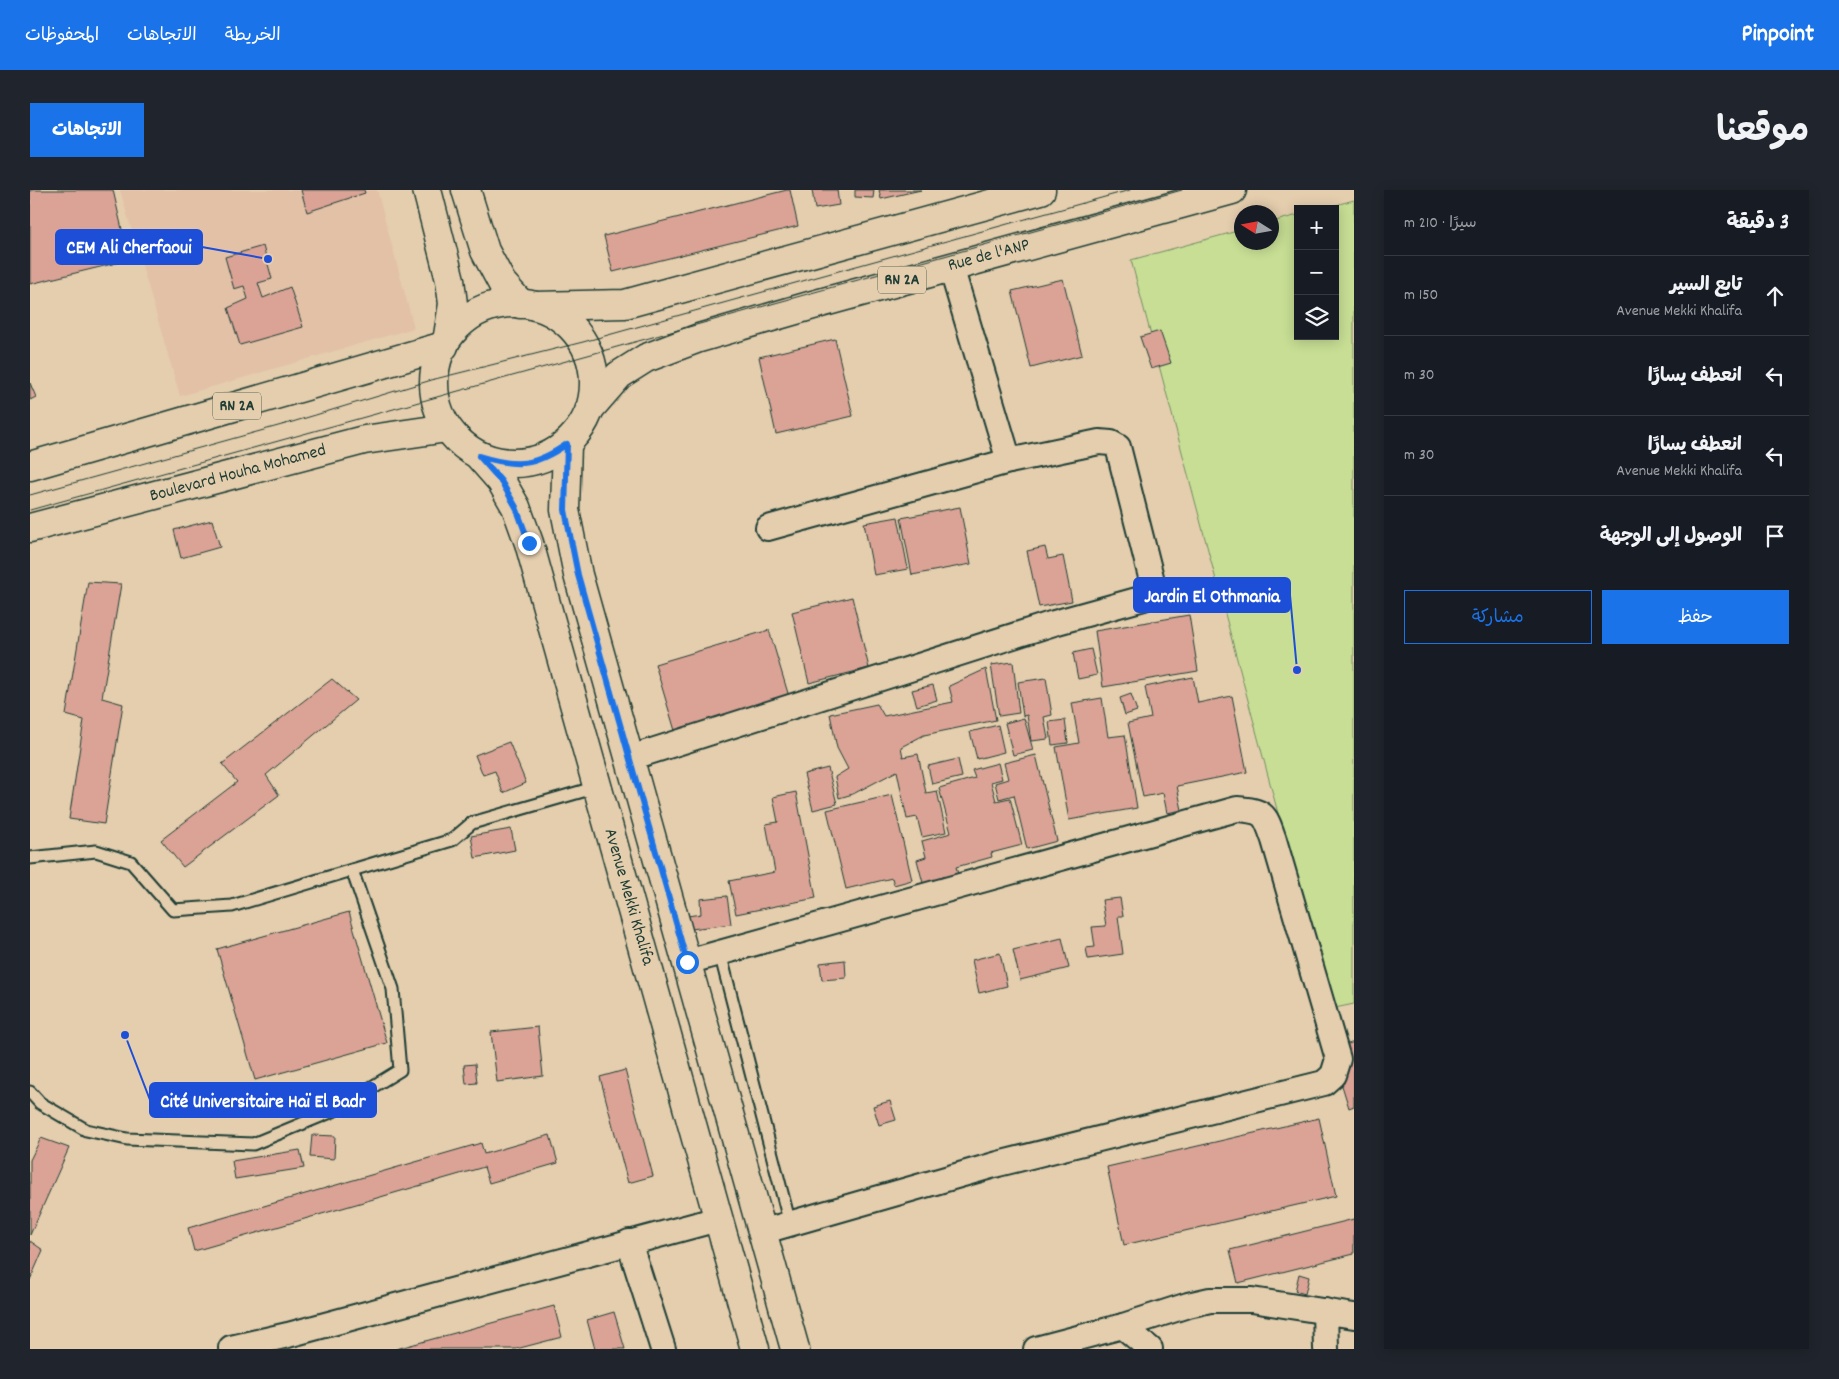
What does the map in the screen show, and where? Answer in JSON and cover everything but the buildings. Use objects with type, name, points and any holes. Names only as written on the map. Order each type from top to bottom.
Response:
[{"type":"main road","points":[[427,190],[450,280],[453,304],[446,341],[437,361],[433,397],[447,428],[461,444],[479,456],[500,463],[525,464],[548,456],[567,444],[582,427],[592,406],[595,384],[593,367],[590,355],[583,342],[567,323],[552,312],[528,305],[502,283],[485,251],[466,190]]},
{"type":"main road","points":[[446,341],[461,322],[484,309],[508,304],[624,304],[1041,190]]},
{"type":"main road","name":"Rue de l'ANP","points":[[592,406],[619,375],[646,358],[699,338],[1232,190]]},
{"type":"main road","name":"RN 2A","points":[[30,466],[446,341]]},
{"type":"main road","name":"Boulevard Houha Mohamed","points":[[30,528],[364,440],[447,428]]},
{"type":"main road","points":[[567,444],[565,510],[578,575],[795,1349]]},
{"type":"main road","name":"Avenue Mekki Khalifa","points":[[479,456],[501,481],[516,507],[529,543],[755,1349]]},
{"type":"street","points":[[952,267],[1010,461]]},
{"type":"street","points":[[630,758],[1054,623],[1144,598],[1150,590],[1152,580],[1118,447],[1111,442],[1099,442],[1010,461],[768,528]]},
{"type":"street","points":[[687,962],[1237,810],[1256,810],[1267,819],[1274,840],[1338,1059],[1333,1075],[1324,1083],[998,1164],[761,1232]]},
{"type":"street","points":[[231,1348],[290,1342],[629,1242],[718,1219]]},
{"type":"street","points":[[629,1242],[663,1349]]},
{"type":"street","points":[[1036,1349],[1210,1300],[1252,1300],[1354,1316]]},
{"type":"street","points":[[1325,1311],[1326,1349]]},
{"type":"street","points":[[1123,1326],[1150,1349]]},
{"type":"lane","points":[[30,858],[96,851],[130,862],[173,910],[232,906],[452,840],[472,823],[597,787]]},
{"type":"lane","points":[[30,1092],[40,1103],[86,1130],[127,1139],[253,1144],[333,1111],[400,1070],[393,989],[352,870]]},
{"type":"lane","points":[[720,953],[790,1224]]},
{"type":"shaded area","points":[[120,190],[377,190],[414,328],[180,396]]},
{"type":"green space","points":[[1354,200],[1354,1004],[1330,1009],[1131,260],[1234,232],[1234,250],[1279,250],[1279,220],[1294,216],[1294,340],[1339,340],[1339,205],[1336,205]]},
{"type":"tram line","points":[[30,495],[289,423],[435,379],[583,342],[1130,190]]},
{"type":"tram line","points":[[30,510],[1182,190]]},
{"type":"place","name":"CEM Ali Cherfaoui","points":[[268,259]]},
{"type":"place","name":"Jardin El Othmania","points":[[1297,670]]},
{"type":"place","name":"Cité Universitaire Haï El Badr","points":[[125,1035]]},
{"type":"route","points":[[529,543],[516,507],[501,481],[479,456],[500,463],[525,464],[548,456],[567,444],[565,510],[578,575],[687,962]]}]
